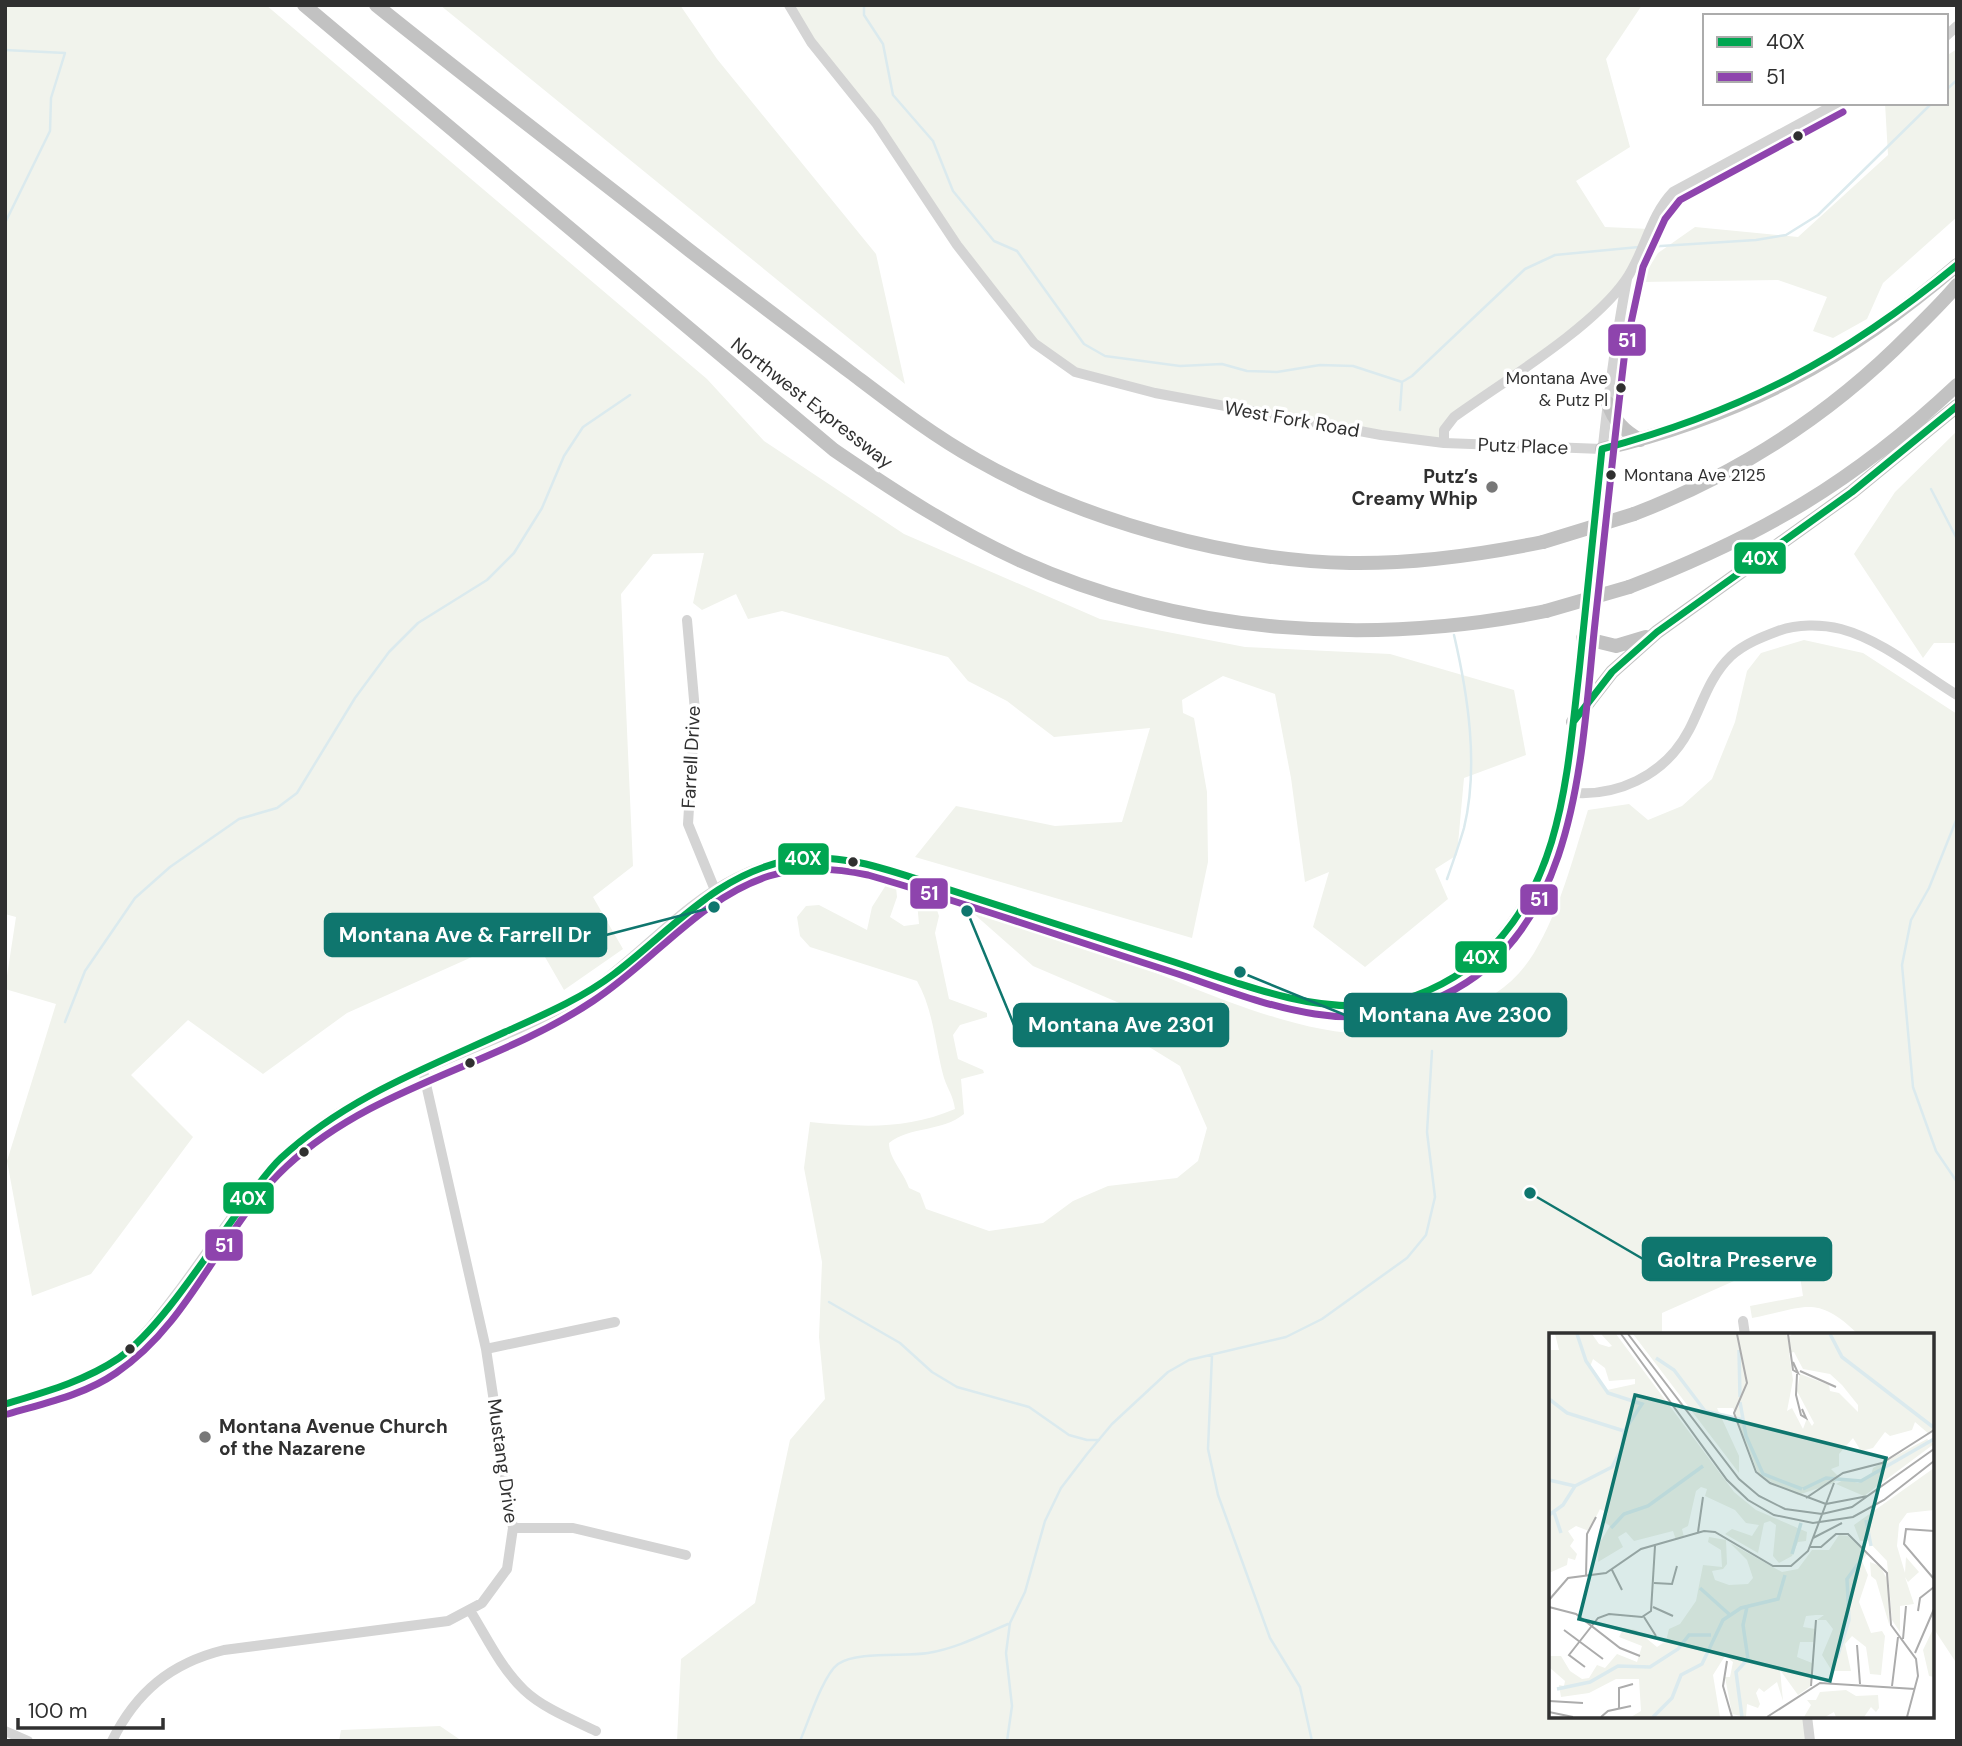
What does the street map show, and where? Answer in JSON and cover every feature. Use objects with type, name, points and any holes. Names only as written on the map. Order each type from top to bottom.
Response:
[{"type":"highway","name":"Northwest Expressway","points":[[304,5],[834,450],[902,496],[1011,556],[1069,580],[1184,614],[1243,624],[1305,630],[1382,631],[1546,611],[1629,586],[1741,539],[1825,492],[1891,444],[1957,385]]},
{"type":"highway","points":[[376,5],[730,282],[910,417],[976,460],[1096,515],[1160,533],[1310,561],[1349,563],[1441,559],[1543,542],[1634,514],[1718,476],[1804,425],[1865,378],[1957,285]]},
{"type":"highway","points":[[1602,449],[1640,440],[1746,403],[1843,353],[1885,324],[1957,265]]},
{"type":"highway","points":[[1608,403],[1613,417],[1629,434],[1640,440]]},
{"type":"highway","points":[[1573,722],[1612,672],[1657,632],[1852,492],[1957,406]]},
{"type":"highway","points":[[1583,638],[1616,646],[1657,632]]},
{"type":"street","name":"West Fork Road","points":[[789,5],[798,21],[876,123],[965,255],[1034,343],[1059,363],[1092,378],[1154,393],[1381,435],[1444,443]]},
{"type":"street","points":[[5,1404],[78,1381],[122,1356],[150,1328],[276,1162],[347,1107],[580,997],[613,975],[715,890],[739,876],[777,862],[835,858],[898,873],[1252,987],[1332,1005],[1372,1005],[1427,992],[1462,973],[1486,955],[1526,904],[1557,827],[1564,792],[1583,638],[1602,449],[1627,279],[1664,202],[1681,186],[1834,105]]},
{"type":"street","points":[[1444,443],[1444,430],[1454,417],[1576,328],[1627,279]]},
{"type":"street","name":"Putz Place","points":[[1444,443],[1602,449]]},
{"type":"street","name":"Farrell Drive","points":[[687,620],[695,711],[688,824],[715,890]]},
{"type":"street","points":[[1564,792],[1585,795],[1617,789],[1635,782],[1663,765],[1683,741],[1709,685],[1732,655],[1762,636],[1785,629],[1821,626],[1856,635],[1957,695]]},
{"type":"street","name":"Mustang Drive","points":[[112,1741],[123,1719],[145,1691],[173,1669],[206,1654],[432,1624],[471,1612],[492,1593],[507,1569],[513,1528],[486,1349],[423,1071]]},
{"type":"street","points":[[486,1349],[615,1321]]},
{"type":"street","points":[[1743,1321],[1745,1333]]},
{"type":"street","points":[[513,1528],[573,1528],[686,1555]]},
{"type":"street","points":[[471,1612],[507,1670],[523,1689],[546,1706],[596,1731]]},
{"type":"street","points":[[1807,1718],[1810,1741]]},
{"type":"street","points":[[5,1731],[28,1741]]},
{"type":"shaded area","points":[[5,5],[266,5],[707,379],[764,441],[904,534],[1100,619],[1245,647],[1390,654],[1514,690],[1526,755],[1464,778],[1457,855],[1435,869],[1448,899],[1365,967],[1313,927],[1329,872],[1305,882],[1291,778],[1275,694],[1223,676],[1182,700],[1183,713],[1194,718],[1207,792],[1208,862],[1192,938],[915,857],[956,806],[1055,826],[1122,822],[1150,728],[1054,737],[1007,701],[968,681],[948,657],[782,611],[748,619],[736,594],[702,610],[693,603],[704,553],[653,554],[621,594],[633,866],[593,897],[623,949],[564,990],[530,931],[347,1013],[263,1074],[188,1020],[131,1075],[193,1137],[91,1274],[32,1296],[7,1161],[56,1004],[5,989],[16,917],[5,914]]},
{"type":"shaded area","points":[[440,5],[680,5],[717,59],[876,254],[905,384]]},
{"type":"shaded area","points":[[789,5],[1642,5],[1606,59],[1630,147],[1576,181],[1605,227],[1650,229],[1627,279],[1596,312],[1454,417],[1444,443],[1381,435],[1075,372],[1022,327]]},
{"type":"shaded area","points":[[1957,49],[1957,217],[1883,283],[1867,319],[1833,338],[1813,331],[1827,297],[1778,280],[1640,282],[1658,253],[1695,227],[1798,237],[1888,155],[1885,105],[1948,105],[1948,55]]},
{"type":"shaded area","points":[[1957,431],[1957,643],[1934,643],[1923,658],[1854,554],[1895,492]]},
{"type":"shaded area","points":[[1804,640],[1863,653],[1957,714],[1957,1664],[1934,1629],[1934,1333],[1857,1333],[1832,1313],[1809,1307],[1752,1318],[1750,1306],[1803,1296],[1799,1270],[1734,1281],[1662,1313],[1662,1333],[1549,1333],[1549,1718],[1807,1718],[1810,1741],[677,1741],[681,1659],[755,1603],[790,1440],[825,1399],[819,1337],[822,1262],[804,1168],[810,1122],[865,1126],[901,1124],[955,1109],[944,1078],[927,1004],[917,981],[810,947],[800,936],[797,917],[806,906],[819,905],[867,930],[872,907],[886,885],[896,887],[897,897],[890,917],[904,926],[919,924],[917,902],[924,897],[934,901],[939,916],[935,933],[949,999],[987,1013],[987,1017],[960,1025],[953,1035],[958,1059],[983,1070],[984,1073],[961,1079],[964,1114],[946,1124],[907,1134],[889,1143],[891,1155],[909,1188],[920,1193],[926,1209],[989,1231],[1043,1223],[1073,1201],[1108,1186],[1177,1178],[1198,1161],[1207,1128],[1180,1066],[1133,1037],[1124,1005],[1033,966],[974,914],[1085,946],[1235,1004],[1306,1026],[1374,1034],[1406,1030],[1426,1024],[1490,997],[1527,964],[1559,902],[1588,810],[1629,804],[1648,820],[1682,806],[1712,779],[1735,722],[1747,671],[1761,653]]},
{"type":"shaded area","points":[[440,1726],[462,1741],[339,1741],[341,1730]]},
{"type":"waterway","points":[[864,5],[864,15],[883,44],[893,95],[933,141],[953,191],[994,241],[1017,251],[1084,344],[1105,356],[1180,366],[1222,364],[1247,371],[1277,372],[1320,365],[1353,366],[1402,382],[1412,376],[1525,269],[1555,255],[1639,247]]},
{"type":"waterway","points":[[5,50],[65,53],[51,98],[50,131],[5,223]]},
{"type":"waterway","points":[[1948,88],[1957,80]]},
{"type":"waterway","points":[[1645,247],[1756,240],[1786,235],[1818,215],[1930,105]]},
{"type":"waterway","points":[[1400,410],[1402,382]]},
{"type":"waterway","points":[[65,1022],[85,971],[135,898],[170,867],[239,819],[277,808],[297,793],[355,698],[389,652],[418,623],[487,580],[514,553],[542,508],[564,456],[583,427],[630,395]]},
{"type":"waterway","points":[[1931,489],[1957,539]]},
{"type":"waterway","points":[[1447,879],[1464,828],[1471,780],[1470,731],[1464,682],[1454,635]]},
{"type":"waterway","points":[[1957,818],[1929,888],[1911,920],[1902,965],[1913,1087],[1936,1151],[1957,1182]]},
{"type":"waterway","points":[[1007,1741],[1012,1706],[1006,1653],[1010,1623],[1025,1592],[1045,1521],[1061,1488],[1087,1454],[1112,1424],[1168,1372],[1189,1360],[1286,1337],[1322,1319],[1407,1258],[1426,1235],[1435,1197],[1427,1132],[1432,1051]]},
{"type":"waterway","points":[[829,1302],[900,1343],[932,1372],[957,1387],[1029,1407],[1069,1435],[1099,1440]]},
{"type":"waterway","points":[[1212,1355],[1208,1449],[1218,1495],[1270,1638],[1300,1687],[1312,1741]]},
{"type":"waterway","points":[[800,1741],[821,1688],[838,1664],[857,1657],[939,1651],[1008,1624]]},
{"type":"transit line","name":"51","points":[[8,1414],[64,1398],[91,1387],[116,1373],[143,1352],[187,1301],[264,1190],[287,1166],[321,1138],[397,1095],[517,1043],[556,1023],[615,985],[721,899],[769,876],[818,869],[868,875],[1246,997],[1315,1014],[1364,1016],[1411,1007],[1442,996],[1488,967],[1522,929],[1547,884],[1565,834],[1577,781],[1625,351],[1643,267],[1665,219],[1680,200],[1843,112]]},
{"type":"transit line","name":"40X","points":[[5,1404],[64,1385],[119,1358],[169,1307],[272,1168],[332,1118],[388,1086],[575,999],[614,974],[718,890],[764,867],[810,858],[830,858],[868,865],[1270,993],[1322,1004],[1349,1006],[1389,1003],[1429,990],[1454,977],[1477,961],[1505,932],[1527,900],[1543,865],[1555,828],[1570,750],[1602,449],[1701,417],[1790,378],[1874,328],[1957,265]]},
{"type":"transit line","name":"40X","points":[[1574,721],[1612,672],[1657,632],[1852,492],[1957,406]]},
{"type":"place","name":"Montana Ave & Putz Pl","points":[[1621,388]]},
{"type":"place","name":"Montana Ave 2125","points":[[1611,475]]},
{"type":"place","name":"Putz’s Creamy Whip","points":[[1492,487]]},
{"type":"place","name":"Montana Ave & Farrell Dr","points":[[714,907]]},
{"type":"place","name":"Montana Ave 2301","points":[[967,911]]},
{"type":"place","name":"Montana Ave 2300","points":[[1240,972]]},
{"type":"place","name":"Goltra Preserve","points":[[1530,1193]]},
{"type":"place","name":"Montana Avenue Church of the Nazarene","points":[[205,1437]]}]
